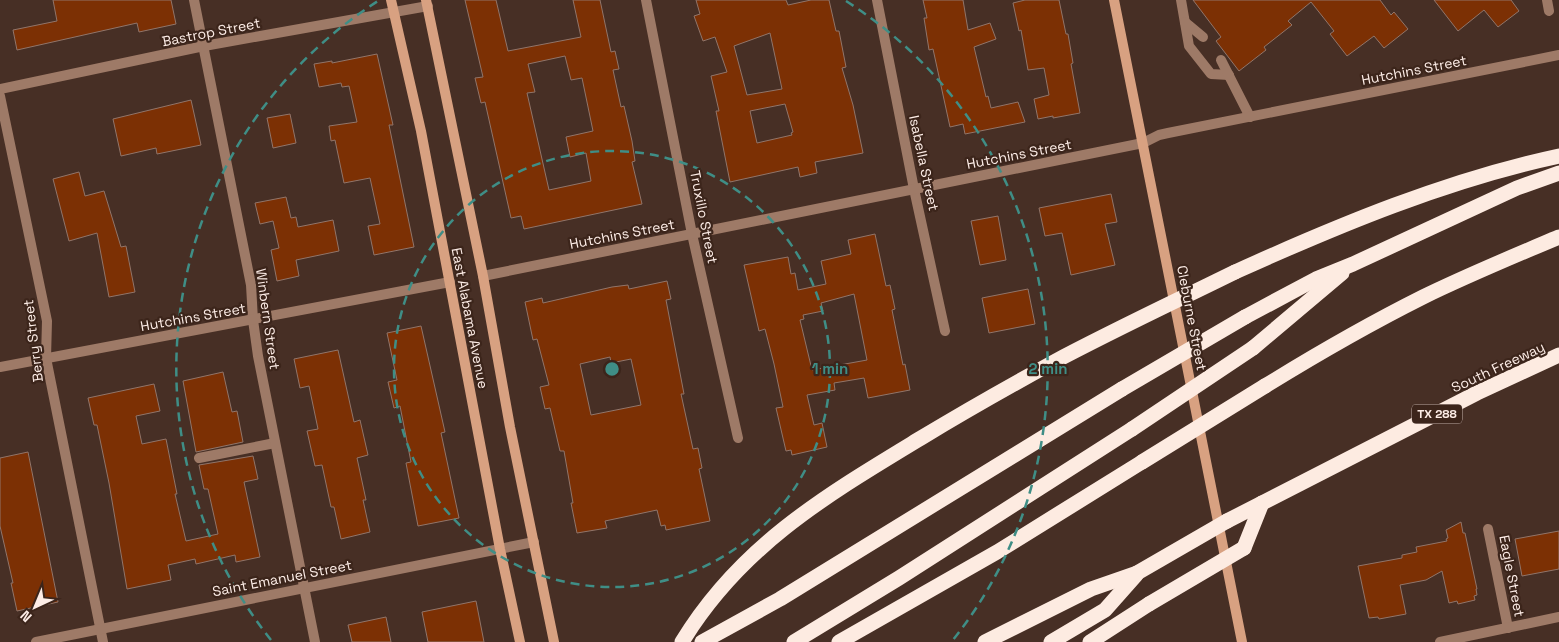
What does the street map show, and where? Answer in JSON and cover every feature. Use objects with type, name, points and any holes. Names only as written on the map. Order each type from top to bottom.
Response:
[{"type":"highway","points":[[682,642],[694,622],[731,576],[759,549],[802,514],[849,481],[1054,362],[1235,272],[1296,244],[1425,195],[1489,174],[1559,156]]},
{"type":"highway","points":[[702,642],[780,599],[1122,389],[1291,291],[1517,188],[1559,173]]},
{"type":"highway","points":[[839,642],[997,552],[1314,356],[1424,297],[1481,270],[1559,237]]},
{"type":"highway","points":[[792,642],[899,578],[1132,429],[1253,348],[1353,264]]},
{"type":"highway","name":"South Freeway","points":[[1137,574],[1227,521],[1477,393],[1559,356]]},
{"type":"highway","points":[[1090,642],[1149,604],[1244,548],[1262,503]]},
{"type":"highway","points":[[985,642],[1091,589],[1137,574]]},
{"type":"highway","points":[[1050,642],[1105,610],[1137,574]]},
{"type":"street","name":"Winbern Street","points":[[194,0],[251,285],[258,356],[315,642]]},
{"type":"street","name":"East Alabama Avenue","points":[[391,0],[421,131],[500,549],[520,642]]},
{"type":"street","name":"Truxillo Street","points":[[646,0],[692,234],[738,438]]},
{"type":"street","name":"Isabella Street","points":[[877,0],[914,189],[945,331]]},
{"type":"street","name":"Cleburne Street","points":[[1114,0],[1242,642]]},
{"type":"street","points":[[1181,0],[1189,46],[1211,74],[1229,75]]},
{"type":"street","name":"Bastrop Street","points":[[0,89],[204,46],[393,12],[427,3]]},
{"type":"street","name":"East Alabama Avenue","points":[[427,3],[483,276],[510,427],[554,642]]},
{"type":"street","points":[[1185,22],[1202,37]]},
{"type":"street","name":"Hutchins Street","points":[[483,276],[1143,143],[1159,135],[1559,55]]},
{"type":"street","points":[[1221,60],[1250,117]]},
{"type":"street","name":"Berry Street","points":[[0,96],[46,321],[46,358],[103,642]]},
{"type":"street","name":"Hutchins Street","points":[[0,367],[450,282]]},
{"type":"street","points":[[200,458],[275,443]]},
{"type":"street","name":"Eagle Street","points":[[1488,529],[1508,628]]},
{"type":"street","name":"Saint Emanuel Street","points":[[36,642],[534,542]]},
{"type":"street","points":[[1440,642],[1559,617]]},
{"type":"building","points":[[53,0],[171,0],[176,24],[139,32],[137,23],[17,50],[13,30],[57,21]]},
{"type":"building","points":[[465,0],[496,0],[508,51],[581,37],[573,0],[600,0],[611,52],[615,51],[619,69],[613,70],[621,107],[624,106],[632,141],[635,161],[632,162],[642,204],[524,229],[521,216],[511,218],[485,102],[481,103],[475,78],[483,77]],"holes":[[[565,56],[571,80],[582,78],[593,131],[566,137],[570,157],[586,153],[591,181],[549,190],[527,93],[535,92],[528,64]]]},
{"type":"building","points":[[696,0],[786,0],[788,5],[811,0],[829,0],[836,31],[839,31],[846,67],[842,68],[853,105],[863,153],[815,162],[817,173],[800,177],[798,167],[730,182],[716,111],[719,111],[711,76],[727,72],[715,37],[703,41],[694,16],[700,14]],"holes":[[[770,33],[782,89],[747,95],[734,46]],[[785,104],[793,132],[791,133],[792,135],[757,143],[750,111]]]},
{"type":"building","points":[[923,0],[963,0],[968,30],[990,23],[996,39],[974,47],[986,97],[988,96],[991,108],[1018,102],[1025,122],[965,134],[963,124],[950,127],[933,49],[929,50],[924,18],[927,18]]},
{"type":"building","points":[[1025,0],[1059,0],[1066,34],[1068,34],[1073,63],[1071,64],[1080,113],[1038,119],[1034,99],[1049,95],[1044,68],[1028,70],[1021,30],[1019,31],[1013,3]]},
{"type":"building","points":[[1193,0],[1380,0],[1391,15],[1394,12],[1408,29],[1384,48],[1374,36],[1347,56],[1330,34],[1334,31],[1311,2],[1288,21],[1292,25],[1264,47],[1266,50],[1239,71],[1216,41],[1221,37]]},
{"type":"building","points":[[1434,0],[1511,0],[1519,11],[1498,27],[1484,10],[1458,31]]},
{"type":"building","points":[[377,54],[393,125],[389,125],[414,247],[374,255],[368,226],[380,224],[370,178],[344,183],[335,140],[331,141],[329,126],[357,122],[349,86],[342,87],[341,83],[319,87],[314,64],[332,61],[332,63]]},
{"type":"building","points":[[191,100],[201,145],[157,154],[156,148],[121,156],[113,119]]},
{"type":"building","points":[[290,114],[296,143],[273,148],[267,118]]},
{"type":"building","points":[[79,172],[85,196],[104,191],[121,247],[126,246],[135,292],[109,297],[97,233],[69,241],[53,179]]},
{"type":"building","points":[[1111,194],[1117,222],[1105,224],[1115,265],[1071,275],[1062,233],[1045,236],[1039,208]]},
{"type":"building","points":[[286,197],[291,218],[296,217],[298,227],[333,220],[339,251],[296,260],[299,276],[277,281],[271,250],[279,248],[273,221],[260,224],[255,203]]},
{"type":"building","points":[[998,216],[1006,260],[980,265],[971,221]]},
{"type":"building","points":[[875,234],[886,286],[890,285],[895,309],[892,310],[910,390],[868,398],[864,378],[834,383],[835,390],[807,395],[814,425],[822,423],[827,447],[792,455],[791,450],[786,451],[776,408],[783,407],[774,364],[765,329],[759,331],[744,265],[788,257],[791,274],[795,273],[798,290],[826,284],[821,261],[851,254],[848,240]],"holes":[[[854,294],[867,360],[812,370],[800,320],[804,319],[803,315],[823,311],[821,303]]]},
{"type":"building","points":[[667,281],[671,299],[666,300],[684,394],[681,394],[693,449],[698,448],[702,468],[699,469],[710,521],[666,530],[665,525],[661,526],[657,510],[605,521],[607,528],[577,533],[564,451],[560,451],[550,408],[545,409],[540,387],[549,385],[537,339],[533,340],[525,302],[542,298],[543,303],[628,285],[629,289]],"holes":[[[610,357],[611,363],[631,359],[641,405],[591,415],[580,364]]]},
{"type":"building","points":[[1028,289],[1035,324],[989,333],[982,298]]},
{"type":"building","points":[[421,326],[445,432],[441,433],[459,518],[418,526],[406,463],[411,462],[400,406],[394,408],[388,382],[397,380],[387,333]]},
{"type":"building","points":[[338,350],[354,422],[360,420],[368,455],[357,458],[366,500],[363,500],[370,532],[341,539],[334,507],[331,507],[322,465],[315,466],[307,431],[318,429],[309,386],[300,388],[294,359]]},
{"type":"building","points":[[223,372],[232,412],[237,411],[243,442],[196,452],[183,381]]},
{"type":"building","points":[[154,384],[160,411],[136,416],[142,444],[166,439],[177,494],[175,494],[186,541],[218,534],[208,489],[204,489],[199,465],[253,456],[258,479],[244,482],[260,557],[236,562],[235,555],[196,564],[195,559],[168,565],[171,580],[127,589],[109,483],[97,425],[94,425],[88,398]]},
{"type":"building","points":[[28,452],[58,602],[17,611],[11,583],[13,583],[0,526],[0,458]]},
{"type":"building","points":[[1461,522],[1477,589],[1477,595],[1474,596],[1475,600],[1458,604],[1457,601],[1449,603],[1442,571],[1426,580],[1400,585],[1406,614],[1379,619],[1378,617],[1369,618],[1358,566],[1402,558],[1402,555],[1417,552],[1416,547],[1447,541],[1446,530]]},
{"type":"building","points":[[1559,531],[1559,569],[1522,576],[1515,539]]},
{"type":"building","points":[[476,601],[484,642],[428,642],[422,612]]},
{"type":"building","points":[[386,617],[391,642],[352,642],[348,625]]}]
